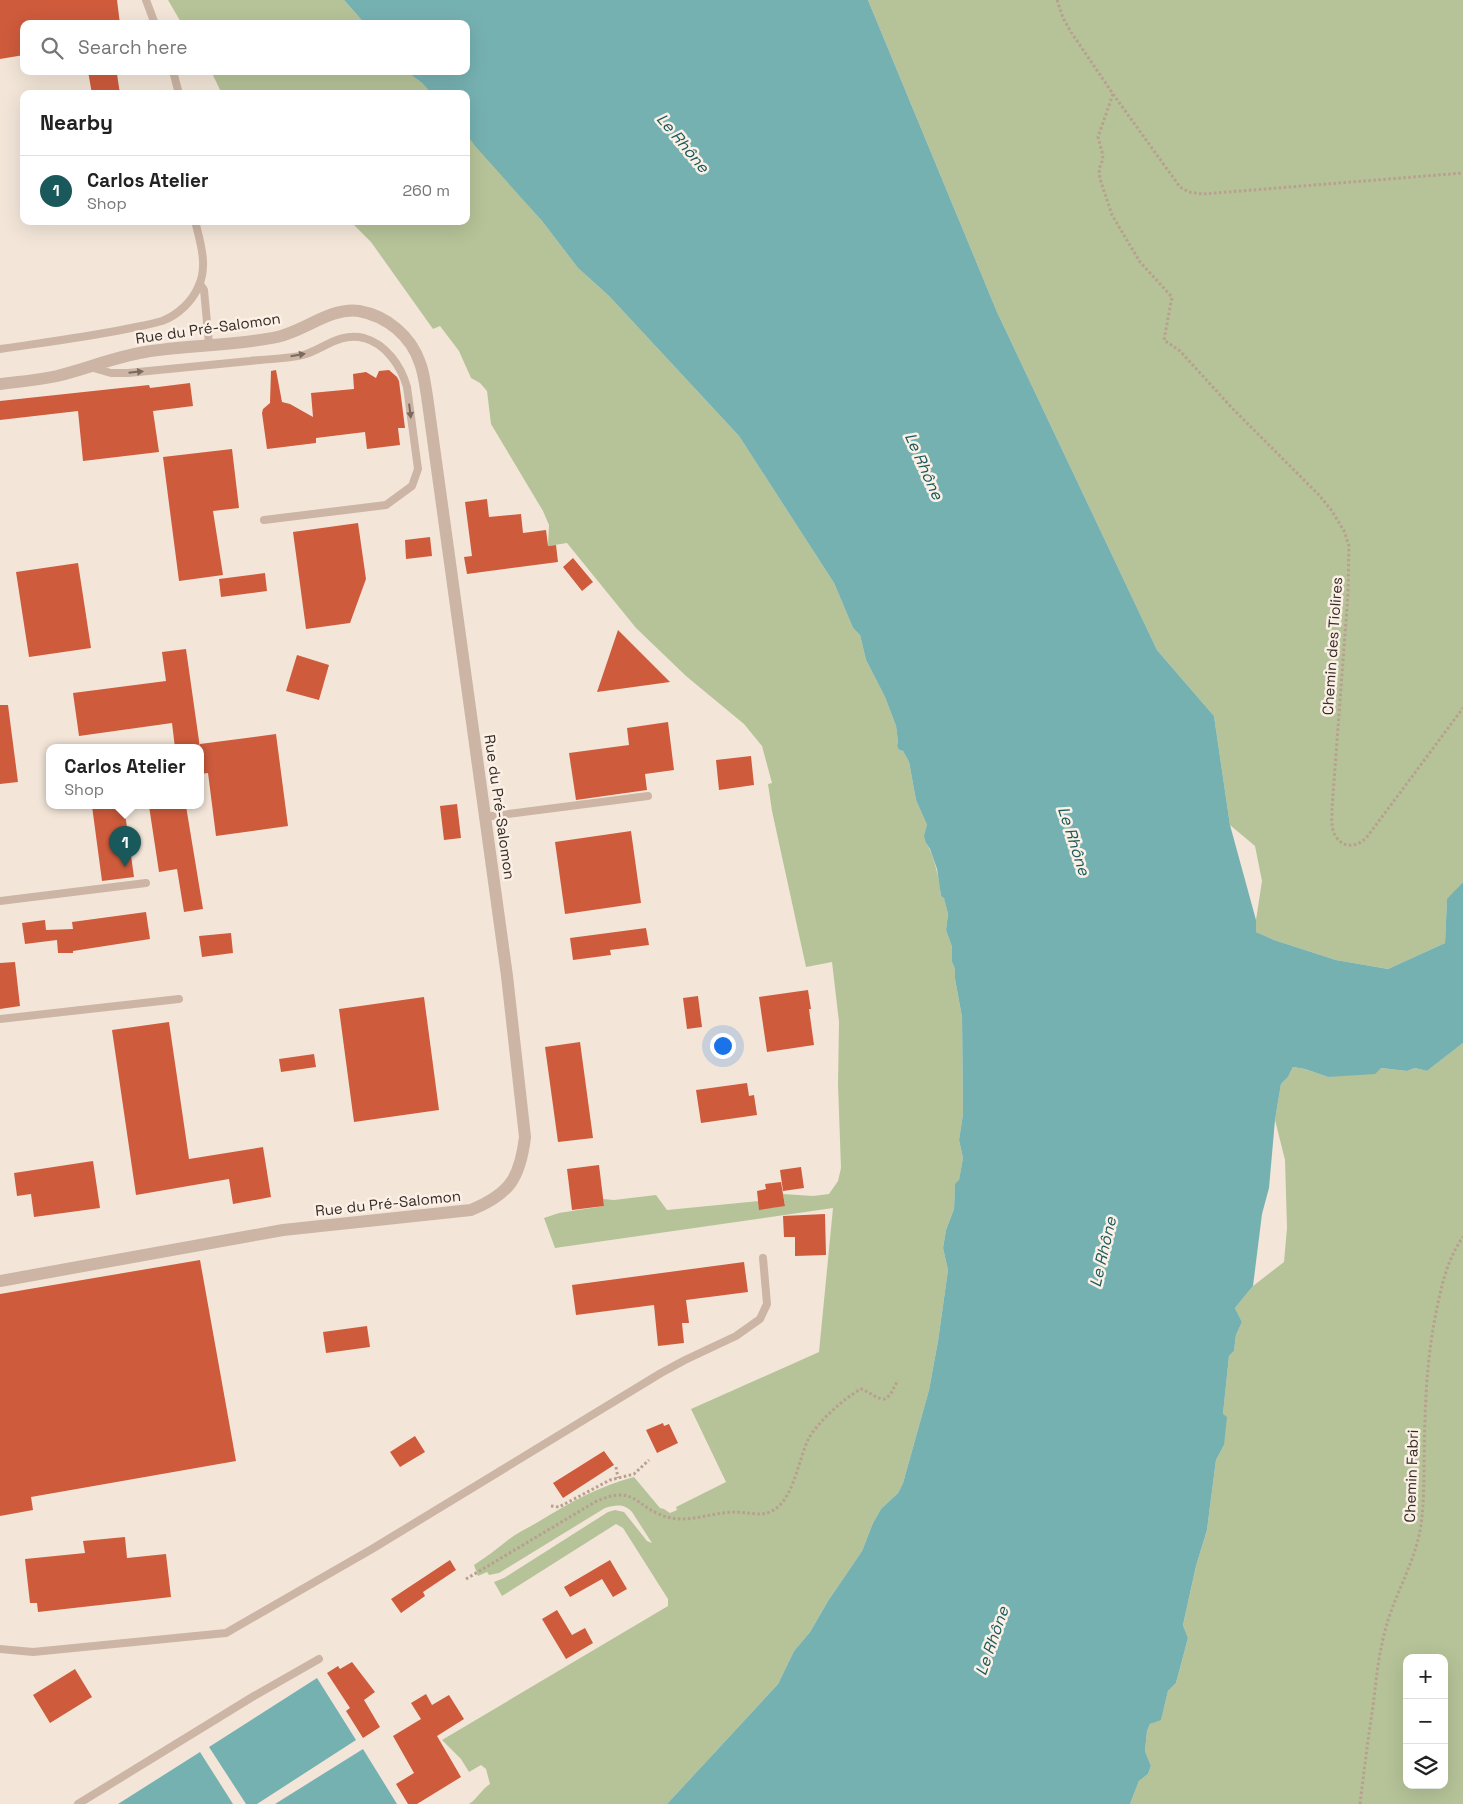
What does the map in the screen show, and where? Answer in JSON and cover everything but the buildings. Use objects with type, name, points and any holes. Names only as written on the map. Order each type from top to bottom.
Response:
[{"type":"street","name":"Rue du Pré-Salomon","points":[[0,384],[56,376],[110,359],[144,352],[267,339],[287,335],[326,316],[341,312],[358,311],[388,322],[401,332],[412,345],[421,363],[427,396],[525,1137],[522,1160],[506,1189],[486,1204],[471,1210],[283,1230],[0,1280]]},
{"type":"lane","points":[[146,0],[154,20]]},
{"type":"lane","points":[[174,75],[178,90]]},
{"type":"lane","points":[[0,349],[106,333],[162,321],[184,306],[193,297],[200,284],[204,263],[196,225]]},
{"type":"lane","points":[[200,284],[204,290],[209,344]]},
{"type":"lane","points":[[88,367],[111,373],[128,373],[303,355],[338,339],[352,336],[376,342],[388,352],[405,378],[418,469],[412,486],[386,506],[264,520]]},
{"type":"lane","points":[[484,817],[648,796]]},
{"type":"lane","points":[[0,902],[146,883]]},
{"type":"lane","points":[[0,1019],[179,999]]},
{"type":"lane","points":[[0,1649],[33,1652],[226,1632],[372,1549],[661,1373],[736,1336],[754,1324],[764,1313],[766,1304],[763,1258]]},
{"type":"lane","points":[[78,1804],[254,1696],[319,1659]]},
{"type":"path","points":[[1057,0],[1063,18],[1113,94],[1180,186],[1189,192],[1204,194],[1463,173]]},
{"type":"path","name":"Chemin des Tiolires","points":[[1113,94],[1098,137],[1102,152],[1099,169],[1100,179],[1112,215],[1140,262],[1172,296],[1164,340],[1180,351],[1232,408],[1319,495],[1340,522],[1347,538],[1349,560],[1348,594],[1332,808],[1332,826],[1338,840],[1348,846],[1354,846],[1363,842],[1463,708]]},
{"type":"path","name":"Chemin Fabri","points":[[1360,1804],[1378,1663],[1384,1633],[1411,1560],[1422,1516],[1424,1500],[1424,1421],[1435,1316],[1449,1264],[1463,1237]]},
{"type":"path","points":[[466,1579],[594,1502],[614,1494],[629,1496],[654,1512],[671,1518],[709,1516],[732,1512],[764,1514],[772,1512],[779,1507],[789,1491],[809,1438],[818,1424],[846,1399],[861,1390],[880,1399],[886,1399],[898,1380]]},
{"type":"path","points":[[551,1506],[559,1507],[594,1487],[634,1474],[649,1460]]},
{"type":"path","points":[[616,1467],[618,1478]]},
{"type":"green space","points":[[168,0],[344,0],[362,20],[180,20]]},
{"type":"green space","points":[[868,0],[1463,0],[1463,882],[1447,900],[1445,943],[1388,969],[1336,960],[1274,940],[1256,932],[1262,881],[1255,846],[1230,825],[1214,716],[1157,650],[997,312]]},
{"type":"green space","points":[[213,75],[411,75],[428,90],[220,90]]},
{"type":"green space","points":[[470,139],[542,221],[578,268],[609,296],[739,436],[834,583],[853,628],[860,635],[866,660],[885,697],[896,726],[897,746],[899,750],[903,751],[909,762],[916,800],[927,825],[926,843],[934,861],[941,896],[944,897],[948,914],[946,930],[952,947],[952,962],[955,969],[962,1017],[963,1114],[959,1140],[963,1158],[959,1181],[955,1185],[954,1209],[946,1230],[943,1248],[948,1270],[929,1390],[903,1483],[898,1493],[881,1509],[873,1523],[862,1551],[828,1601],[810,1632],[794,1651],[778,1684],[667,1804],[469,1804],[490,1784],[486,1769],[481,1765],[469,1772],[461,1759],[442,1740],[668,1606],[668,1599],[623,1528],[616,1524],[502,1596],[494,1582],[504,1578],[608,1512],[615,1510],[624,1512],[647,1541],[652,1543],[632,1512],[623,1506],[605,1508],[499,1573],[489,1575],[487,1572],[478,1576],[474,1565],[515,1535],[561,1508],[596,1490],[621,1481],[634,1477],[660,1508],[670,1513],[677,1510],[676,1507],[726,1482],[691,1409],[819,1352],[833,1208],[555,1248],[544,1218],[559,1213],[604,1206],[603,1199],[614,1200],[656,1195],[667,1210],[769,1200],[772,1208],[785,1205],[783,1194],[813,1196],[829,1194],[838,1181],[841,1168],[838,1085],[839,1022],[832,962],[806,967],[772,811],[768,784],[772,783],[762,746],[744,724],[686,676],[636,628],[567,543],[548,546],[549,525],[543,511],[491,424],[487,391],[480,383],[471,378],[459,351],[440,326],[433,329],[371,242],[354,225],[470,225]]},
{"type":"green space","points":[[1463,1043],[1463,1804],[1130,1804],[1139,1781],[1148,1774],[1151,1766],[1145,1751],[1147,1731],[1150,1724],[1161,1719],[1168,1691],[1176,1683],[1188,1638],[1183,1625],[1196,1566],[1207,1530],[1216,1460],[1224,1445],[1223,1414],[1229,1356],[1234,1351],[1236,1335],[1242,1322],[1235,1308],[1253,1286],[1284,1262],[1287,1228],[1285,1160],[1275,1120],[1281,1084],[1288,1077],[1293,1067],[1328,1077],[1381,1068],[1407,1071],[1415,1068],[1427,1071]]},
{"type":"water","name":"Le Rhône","points":[[344,0],[868,0],[997,312],[1157,650],[1214,716],[1230,825],[1256,920],[1256,932],[1274,940],[1336,960],[1388,969],[1445,943],[1447,899],[1463,882],[1463,1043],[1427,1071],[1415,1068],[1407,1071],[1381,1068],[1375,1074],[1328,1077],[1293,1067],[1288,1077],[1281,1084],[1275,1120],[1269,1188],[1262,1214],[1253,1286],[1235,1308],[1242,1322],[1236,1335],[1234,1351],[1229,1356],[1223,1414],[1227,1417],[1224,1445],[1216,1460],[1207,1530],[1196,1566],[1183,1625],[1188,1638],[1176,1683],[1168,1691],[1161,1720],[1150,1724],[1147,1731],[1145,1751],[1151,1766],[1148,1774],[1139,1781],[1130,1804],[667,1804],[778,1684],[794,1651],[810,1632],[828,1601],[862,1551],[873,1523],[881,1509],[898,1493],[903,1483],[929,1390],[948,1270],[943,1248],[946,1230],[954,1209],[955,1184],[959,1180],[963,1158],[959,1140],[963,1114],[962,1017],[955,969],[952,962],[952,947],[946,930],[948,914],[944,898],[941,896],[937,869],[924,836],[927,825],[916,800],[909,762],[903,751],[899,750],[897,746],[896,726],[885,697],[866,660],[860,635],[853,628],[834,583],[739,436],[609,296],[578,268],[542,221],[470,139],[470,90],[428,90],[411,75],[470,75],[470,20],[362,20]]},
{"type":"water","points":[[317,1678],[356,1740],[257,1804],[246,1804],[209,1747]]},
{"type":"water","points":[[363,1749],[397,1804],[275,1804]]},
{"type":"water","points":[[200,1752],[233,1804],[118,1804]]},
{"type":"place","name":"Carlos Atelier","points":[[125,867]]}]
